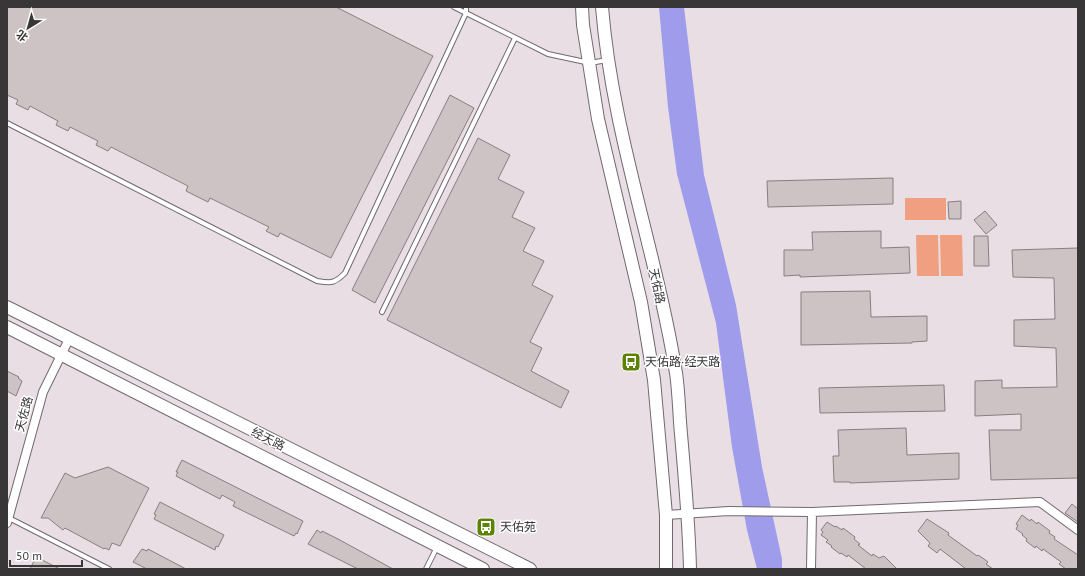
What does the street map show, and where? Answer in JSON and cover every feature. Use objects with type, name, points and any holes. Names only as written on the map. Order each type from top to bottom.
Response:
[{"type":"main road","name":"天佑路","points":[[582,7],[583,25],[598,119],[641,302],[654,380],[666,515],[666,569]]},
{"type":"main road","name":"天佑路","points":[[602,7],[607,60],[617,114],[652,261],[676,374],[688,513],[690,569]]},
{"type":"main road","name":"经天路","points":[[7,307],[530,569]]},
{"type":"main road","name":"经天路","points":[[7,327],[437,547],[483,569]]},
{"type":"street","name":"天佐路","points":[[8,519],[43,392],[69,339]]},
{"type":"street","points":[[666,515],[729,511],[812,512],[1040,502],[1078,530]]},
{"type":"street","points":[[811,569],[812,512]]},
{"type":"lane","points":[[454,7],[548,54],[590,63],[607,60]]},
{"type":"lane","points":[[7,123],[317,281],[330,283],[337,281],[345,273],[466,13],[466,7]]},
{"type":"lane","points":[[382,312],[515,38]]},
{"type":"lane","points":[[8,519],[109,569]]},
{"type":"lane","points":[[426,569],[437,547]]},
{"type":"shaded area","points":[[659,7],[684,7],[704,175],[736,305],[762,467],[782,559],[782,569],[757,569],[747,530],[732,447],[716,323],[677,174],[668,107]]},
{"type":"shaded area","points":[[905,198],[946,198],[946,220],[905,220]]},
{"type":"shaded area","points":[[916,235],[938,235],[939,276],[917,276]]},
{"type":"shaded area","points":[[940,235],[962,235],[963,276],[941,276]]},
{"type":"building","points":[[7,7],[336,7],[433,56],[331,258],[280,233],[278,237],[266,231],[269,227],[210,198],[208,202],[186,191],[188,186],[111,147],[108,151],[96,145],[98,141],[70,127],[68,131],[56,125],[58,121],[30,106],[28,110],[16,104],[18,100],[7,95]]},
{"type":"building","points":[[450,95],[474,108],[375,303],[352,290]]},
{"type":"building","points":[[478,138],[510,155],[498,179],[524,192],[512,217],[535,228],[523,251],[544,261],[532,285],[553,296],[530,342],[542,348],[531,371],[569,391],[561,408],[387,320]]},
{"type":"building","points":[[893,178],[893,204],[768,207],[767,181]]},
{"type":"building","points":[[961,201],[961,219],[949,219],[948,202]]},
{"type":"building","points":[[985,211],[997,225],[986,234],[974,220]]},
{"type":"building","points":[[881,231],[881,248],[909,247],[910,273],[800,277],[800,275],[784,276],[784,250],[813,250],[812,232]]},
{"type":"building","points":[[974,236],[988,236],[989,266],[974,266]]},
{"type":"building","points":[[1078,248],[1078,478],[991,480],[989,430],[1021,430],[1021,414],[975,416],[975,381],[1002,380],[1002,388],[1057,387],[1056,348],[1014,346],[1014,320],[1055,319],[1054,278],[1013,277],[1012,250]]},
{"type":"building","points":[[870,291],[871,317],[927,316],[927,341],[912,343],[801,345],[801,292]]},
{"type":"building","points":[[7,371],[19,377],[18,378],[22,381],[16,396],[7,391]]},
{"type":"building","points":[[944,385],[945,411],[820,413],[819,388]]},
{"type":"building","points":[[906,428],[907,455],[959,453],[959,479],[850,483],[834,482],[833,456],[839,456],[838,430]]},
{"type":"building","points":[[182,460],[303,521],[297,534],[296,533],[294,536],[233,506],[235,502],[222,495],[220,499],[176,476],[178,472],[176,472]]},
{"type":"building","points":[[108,467],[149,488],[120,546],[112,543],[109,550],[104,549],[65,528],[63,530],[48,518],[41,518],[65,473],[75,478]]},
{"type":"building","points":[[160,502],[224,535],[218,547],[216,546],[215,550],[154,519],[156,515],[154,514]]},
{"type":"building","points":[[1072,504],[1078,509],[1078,522],[1065,513]]},
{"type":"building","points":[[1022,515],[1030,521],[1031,519],[1037,524],[1038,522],[1050,531],[1049,533],[1055,537],[1054,539],[1078,555],[1078,569],[1066,569],[1059,564],[1061,562],[1043,549],[1042,551],[1036,546],[1035,548],[1026,541],[1027,539],[1022,535],[1023,534],[1016,529],[1018,525],[1016,524]]},
{"type":"building","points":[[927,519],[949,533],[948,535],[977,556],[978,555],[988,562],[986,564],[993,569],[966,569],[940,549],[937,553],[928,546],[930,543],[918,531]]},
{"type":"building","points":[[827,522],[842,530],[843,528],[855,537],[854,539],[860,544],[858,545],[872,556],[873,554],[879,558],[884,556],[897,569],[866,569],[848,555],[847,557],[841,553],[840,554],[826,542],[828,540],[821,535],[823,532],[821,530]]},
{"type":"building","points":[[317,530],[338,539],[393,569],[358,569],[308,544]]},
{"type":"building","points":[[142,549],[147,551],[148,549],[186,569],[147,569],[133,562]]},
{"type":"building","points":[[36,557],[60,569],[30,569]]},
{"type":"place","name":"天佑路·经天路","points":[[631,362]]},
{"type":"place","name":"天佑苑","points":[[486,527]]}]
